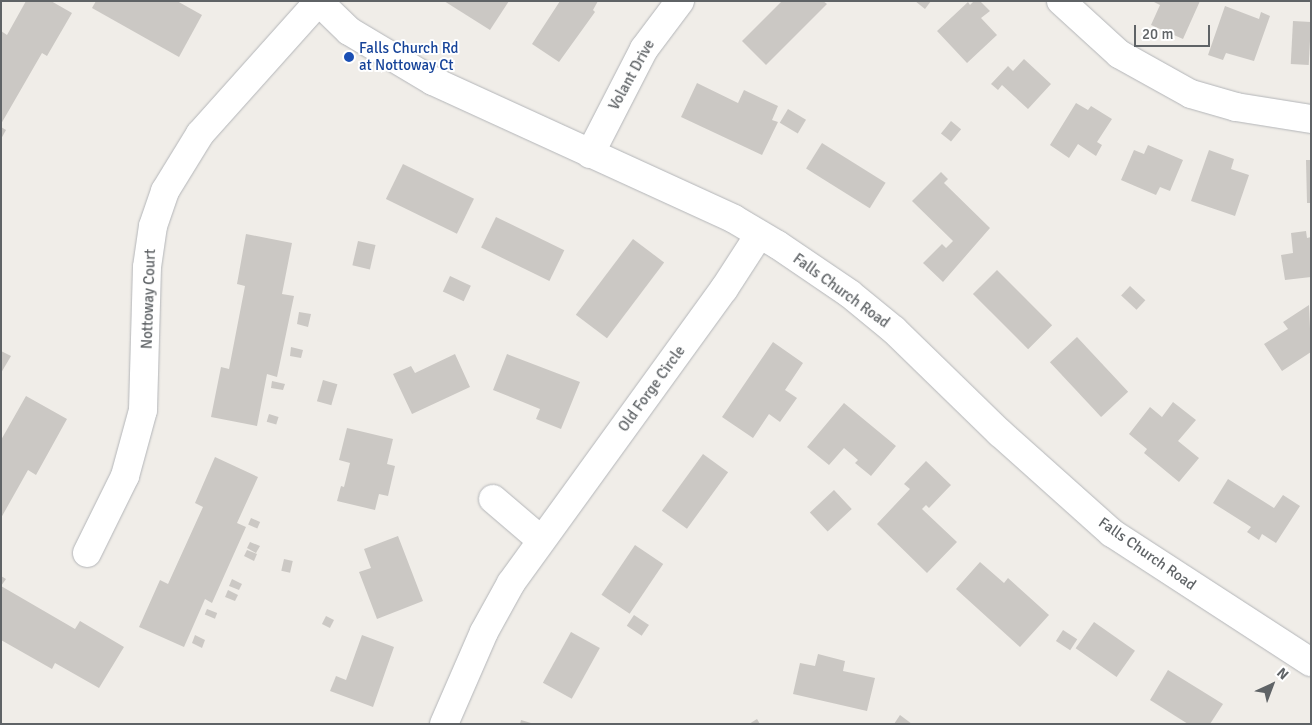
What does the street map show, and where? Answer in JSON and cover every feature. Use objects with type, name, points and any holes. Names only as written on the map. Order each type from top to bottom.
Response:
[{"type":"street","name":"Falls Church Road","points":[[318,1],[349,31],[433,81],[734,219],[850,294],[894,330],[1000,433],[1112,533],[1311,662]]},
{"type":"street","name":"Nottoway Court","points":[[87,552],[125,476],[143,410],[147,267],[153,226],[165,192],[200,134],[318,1]]},
{"type":"street","name":"Volant Drive","points":[[590,154],[644,49],[680,1]]},
{"type":"street","points":[[1061,1],[1119,54],[1191,94],[1236,107],[1311,119]]},
{"type":"street","name":"Old Forge Circle","points":[[444,724],[484,632],[541,540],[718,297],[759,235]]},
{"type":"street","points":[[493,499],[541,540]]},
{"type":"building","points":[[26,1],[51,1],[72,13],[47,56],[42,53],[1,124],[1,31],[7,35]]},
{"type":"building","points":[[96,1],[177,1],[202,15],[179,57],[92,8]]},
{"type":"building","points":[[444,1],[509,1],[490,30]]},
{"type":"building","points":[[560,1],[598,1],[593,10],[595,12],[559,62],[532,44]]},
{"type":"building","points":[[782,1],[823,1],[827,4],[766,65],[742,41]]},
{"type":"building","points":[[915,1],[931,1],[925,9]]},
{"type":"building","points":[[974,1],[980,1],[990,11],[981,18],[997,35],[967,63],[937,31],[968,2],[970,5]]},
{"type":"building","points":[[1152,1],[1200,1],[1183,39],[1151,25],[1160,5]]},
{"type":"building","points":[[1225,6],[1259,19],[1261,12],[1270,16],[1254,61],[1226,53],[1223,60],[1208,55]]},
{"type":"building","points":[[1293,21],[1311,22],[1309,65],[1291,64]]},
{"type":"building","points":[[1024,59],[1051,84],[1028,109],[1002,85],[998,90],[991,84],[1008,66],[1013,71]]},
{"type":"building","points":[[697,83],[738,103],[744,90],[778,106],[772,120],[778,122],[762,155],[681,117]]},
{"type":"building","points":[[1076,103],[1088,110],[1091,106],[1112,119],[1097,142],[1102,145],[1096,156],[1078,144],[1069,158],[1050,145]]},
{"type":"building","points":[[788,109],[806,120],[798,134],[780,123]]},
{"type":"building","points":[[951,121],[961,129],[951,142],[941,133]]},
{"type":"building","points":[[1,127],[6,130],[1,139]]},
{"type":"building","points":[[822,143],[886,183],[870,208],[806,168]]},
{"type":"building","points":[[1148,145],[1183,160],[1170,191],[1160,187],[1156,195],[1121,180],[1134,150],[1144,154]]},
{"type":"building","points":[[1209,150],[1234,159],[1231,169],[1249,175],[1235,216],[1191,201]]},
{"type":"building","points":[[1306,160],[1311,160],[1311,203],[1307,203]]},
{"type":"building","points":[[403,164],[474,199],[457,234],[386,199]]},
{"type":"building","points":[[941,172],[948,179],[944,183],[990,228],[943,282],[923,263],[942,244],[946,248],[953,241],[912,201]]},
{"type":"building","points":[[496,217],[564,250],[549,281],[481,248]]},
{"type":"building","points":[[1306,231],[1307,238],[1311,237],[1311,277],[1285,280],[1281,255],[1293,253],[1291,233]]},
{"type":"building","points":[[246,234],[292,243],[282,294],[294,296],[277,377],[267,374],[257,426],[211,417],[221,367],[229,369],[245,286],[237,284]]},
{"type":"building","points":[[633,239],[664,262],[607,338],[576,315]]},
{"type":"building","points":[[358,241],[376,245],[370,269],[352,265]]},
{"type":"building","points":[[997,270],[1052,325],[1028,349],[973,294]]},
{"type":"building","points":[[450,276],[471,286],[464,301],[443,291]]},
{"type":"building","points":[[1130,286],[1145,300],[1136,310],[1121,296]]},
{"type":"building","points":[[1309,305],[1311,352],[1282,371],[1264,344],[1288,329],[1283,322]]},
{"type":"building","points":[[299,312],[311,314],[308,327],[297,324]]},
{"type":"building","points":[[1077,337],[1128,392],[1101,417],[1050,362]]},
{"type":"building","points":[[773,342],[803,363],[785,390],[797,398],[780,422],[769,414],[753,438],[722,417]]},
{"type":"building","points":[[291,347],[303,350],[301,358],[290,356]]},
{"type":"building","points":[[1,351],[11,356],[1,373]]},
{"type":"building","points":[[455,354],[470,387],[412,414],[393,374],[411,366],[415,373]]},
{"type":"building","points":[[507,354],[580,382],[561,429],[536,419],[540,409],[493,390]]},
{"type":"building","points":[[323,380],[337,384],[331,405],[317,401]]},
{"type":"building","points":[[272,381],[285,384],[283,390],[271,388]]},
{"type":"building","points":[[26,396],[67,419],[36,475],[28,470],[1,518],[1,440]]},
{"type":"building","points":[[1173,402],[1196,420],[1178,441],[1199,458],[1179,482],[1144,453],[1147,449],[1129,434],[1150,407],[1162,417]]},
{"type":"building","points":[[844,403],[896,446],[871,476],[855,463],[858,460],[844,448],[829,465],[807,447]]},
{"type":"building","points":[[269,414],[279,417],[276,425],[267,422]]},
{"type":"building","points":[[347,428],[393,439],[387,464],[395,466],[388,496],[379,494],[375,510],[337,501],[341,486],[344,487],[350,463],[339,460]]},
{"type":"building","points":[[703,454],[728,472],[687,529],[662,511]]},
{"type":"building","points":[[215,457],[258,477],[237,523],[246,527],[212,603],[205,599],[184,647],[139,627],[160,580],[168,584],[203,507],[195,503]]},
{"type":"building","points":[[926,461],[951,485],[929,508],[926,505],[922,509],[957,542],[927,573],[877,524],[910,489],[904,484]]},
{"type":"building","points":[[1228,479],[1274,508],[1283,495],[1300,506],[1276,543],[1262,534],[1259,540],[1247,532],[1251,527],[1213,503]]},
{"type":"building","points":[[834,490],[852,509],[828,532],[810,513]]},
{"type":"building","points":[[251,518],[260,522],[257,528],[248,524]]},
{"type":"building","points":[[398,536],[423,601],[377,619],[359,572],[371,568],[364,549]]},
{"type":"building","points":[[250,542],[260,546],[256,553],[247,548]]},
{"type":"building","points":[[635,545],[663,564],[630,614],[601,595]]},
{"type":"building","points":[[247,550],[257,554],[254,561],[244,556]]},
{"type":"building","points":[[284,559],[293,561],[290,573],[281,571]]},
{"type":"building","points":[[980,562],[1004,583],[1008,578],[1049,615],[1020,647],[956,589]]},
{"type":"building","points":[[1,576],[6,579],[1,586]]},
{"type":"building","points":[[232,579],[242,584],[239,590],[229,586]]},
{"type":"building","points":[[1,586],[75,629],[80,621],[124,647],[99,688],[55,663],[52,669],[1,640]]},
{"type":"building","points":[[228,590],[238,595],[235,601],[225,597]]},
{"type":"building","points":[[207,609],[217,613],[215,619],[205,615]]},
{"type":"building","points":[[634,615],[649,625],[642,636],[627,626]]},
{"type":"building","points":[[326,616],[334,620],[330,628],[322,624]]},
{"type":"building","points":[[1094,622],[1135,651],[1117,677],[1076,648]]},
{"type":"building","points":[[1063,630],[1077,639],[1070,650],[1056,641]]},
{"type":"building","points":[[571,632],[600,648],[572,699],[543,683]]},
{"type":"building","points":[[195,635],[205,640],[202,648],[192,643]]},
{"type":"building","points":[[362,635],[394,647],[373,707],[330,691],[336,676],[346,680]]},
{"type":"building","points":[[818,654],[845,661],[843,671],[875,678],[867,711],[793,694],[800,663],[815,666]]},
{"type":"building","points":[[1168,670],[1223,704],[1210,724],[1188,724],[1150,700]]},
{"type":"building","points":[[900,715],[912,724],[894,724]]},
{"type":"building","points":[[757,719],[760,724],[749,724]]},
{"type":"building","points":[[521,720],[531,723],[531,724],[520,724]]},
{"type":"place","name":"Falls Church Rd at Nottoway Ct","points":[[349,57]]}]
